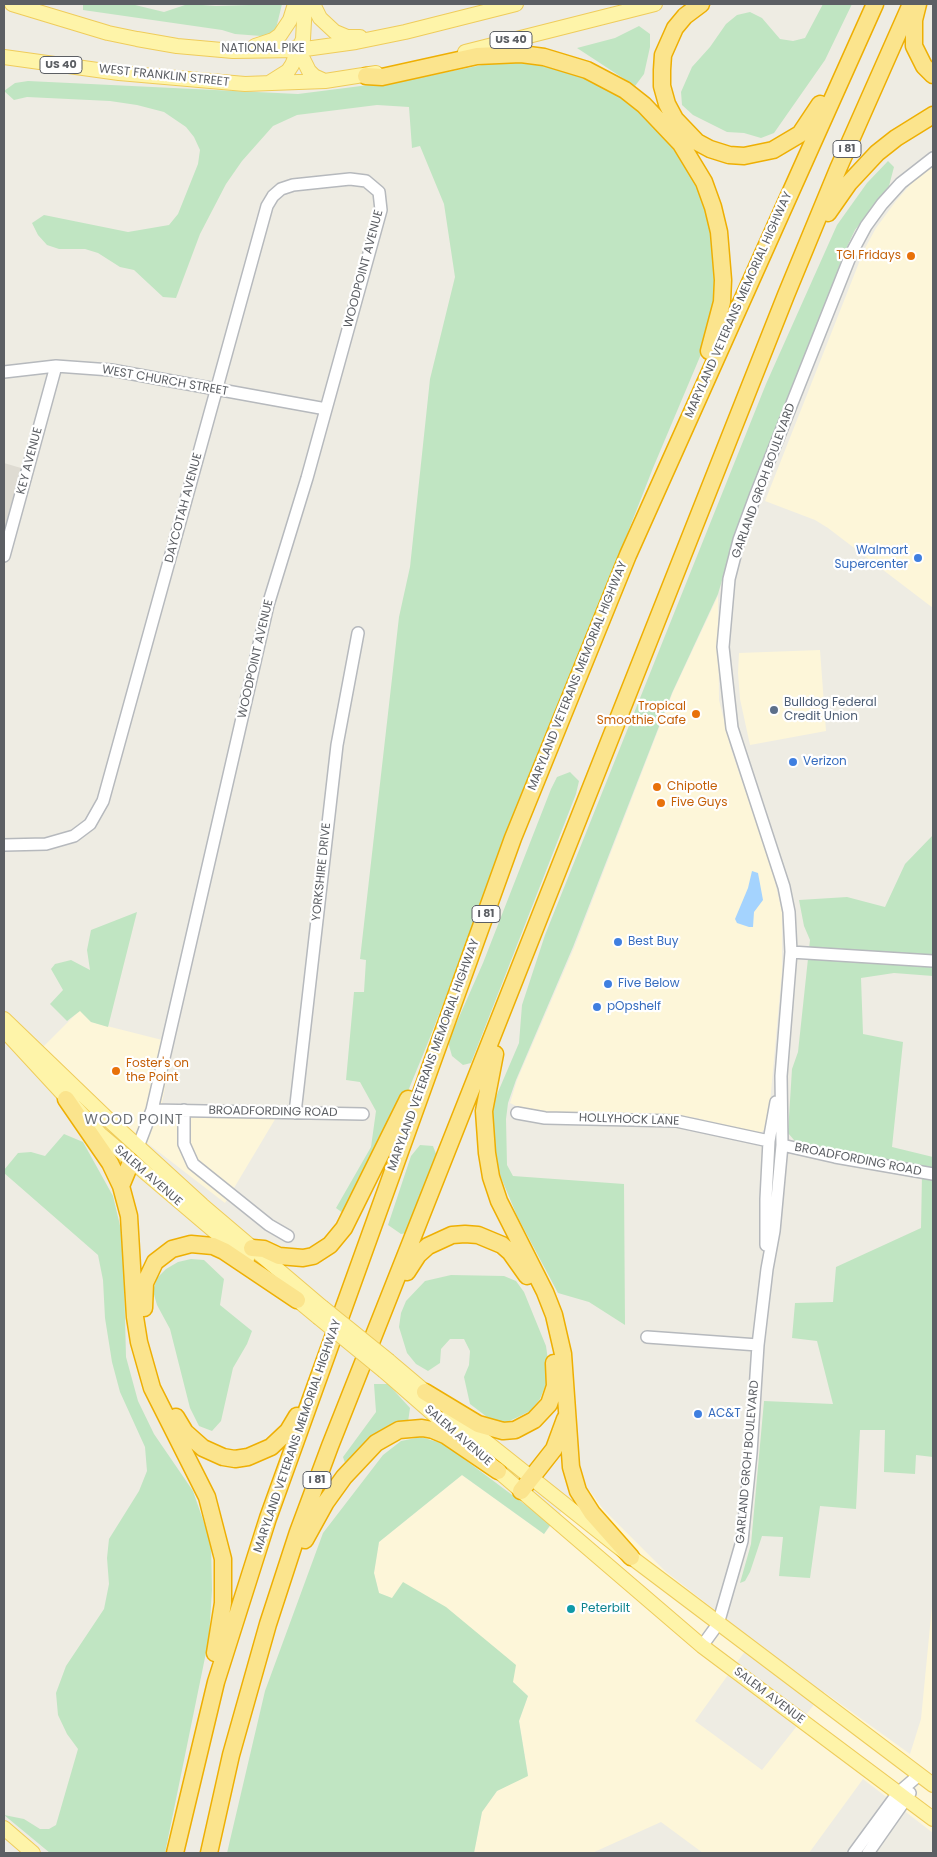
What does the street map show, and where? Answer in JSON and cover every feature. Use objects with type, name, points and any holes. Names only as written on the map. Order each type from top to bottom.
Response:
[{"type":"highway","points":[[701,4],[685,16],[668,42],[663,55],[662,86],[675,119],[686,132],[710,150],[744,156],[773,150],[800,134],[818,110],[874,5]]},
{"type":"highway","name":"I 81","points":[[209,1853],[231,1755],[268,1624],[301,1524],[372,1338],[786,295],[838,169],[911,4]]},
{"type":"highway","points":[[918,4],[914,20],[914,46],[924,66],[933,75]]},
{"type":"highway","name":"MARYLAND VETERANS MEMORIAL HIGHWAY","points":[[175,1853],[201,1740],[237,1612],[330,1343],[513,838],[624,564],[874,5]]},
{"type":"highway","points":[[366,76],[382,77],[477,56],[521,54],[544,57],[587,70],[625,90],[671,131],[700,176],[713,207],[719,232],[723,280],[722,302],[713,339],[676,445]]},
{"type":"highway","points":[[786,295],[827,215],[843,190],[877,153],[908,130],[933,115]]},
{"type":"highway","points":[[532,937],[491,1070],[484,1111],[491,1177],[499,1201],[545,1292],[554,1315],[564,1354],[571,1467],[578,1491],[592,1513],[631,1557]]},
{"type":"highway","points":[[252,1248],[264,1249],[279,1256],[303,1258],[322,1251],[338,1237],[403,1111],[449,1014]]},
{"type":"highway","points":[[66,1099],[110,1163],[121,1186],[129,1216],[134,1316],[145,1368],[160,1407],[207,1497],[223,1558],[223,1603],[201,1740]]},
{"type":"highway","points":[[121,1186],[131,1162]]},
{"type":"highway","points":[[372,1338],[409,1268],[418,1255],[428,1246],[452,1235],[478,1235],[491,1239],[510,1252],[528,1278],[549,1335],[556,1374],[555,1386],[549,1404],[542,1413],[526,1426],[503,1431],[478,1424],[425,1392]]},
{"type":"highway","points":[[297,1300],[213,1246],[191,1244],[182,1246],[172,1249],[155,1262],[148,1272],[143,1295],[148,1341],[161,1384],[185,1432],[203,1448],[223,1457],[248,1457],[271,1447],[281,1440],[295,1420],[330,1343]]},
{"type":"highway","points":[[526,1485],[556,1444],[568,1407]]},
{"type":"highway","points":[[268,1624],[309,1530],[326,1502],[363,1455],[388,1435],[399,1430],[411,1428],[433,1430],[445,1435],[498,1471]]},
{"type":"main road","name":"NATIONAL PIKE","points":[[12,4],[137,39],[177,46],[232,50],[298,50],[356,42],[406,32],[516,4]]},
{"type":"main road","points":[[232,50],[273,40],[285,29],[296,4]]},
{"type":"main road","points":[[296,4],[295,40],[298,50],[309,71],[314,76],[325,81]]},
{"type":"main road","points":[[268,84],[288,71],[298,50],[303,39],[305,4]]},
{"type":"main road","points":[[313,4],[326,25],[335,32],[347,36],[406,32]]},
{"type":"main road","name":"US 40","points":[[325,81],[366,76],[655,4]]},
{"type":"main road","name":"WEST FRANKLIN STREET","points":[[4,57],[168,78],[268,84],[325,81]]},
{"type":"main road","name":"SALEM AVENUE","points":[[4,1019],[138,1147],[252,1248],[320,1312],[386,1366],[498,1471],[526,1485],[631,1557],[933,1785]]},
{"type":"main road","name":"SALEM AVENUE","points":[[4,1030],[66,1099],[131,1162],[297,1300],[320,1312]]},
{"type":"main road","points":[[131,1162],[138,1147]]},
{"type":"main road","name":"SALEM AVENUE","points":[[386,1366],[425,1392],[702,1646],[933,1819]]},
{"type":"main road","points":[[4,1828],[33,1853]]},
{"type":"street","name":"GARLAND GROH BOULEVARD","points":[[702,1646],[718,1624],[742,1541],[751,1453],[758,1344],[767,1269],[774,1231],[782,1145],[781,1076],[791,952],[789,912],[784,887],[732,728],[724,663],[724,621],[729,580],[739,540],[756,494],[852,252],[866,226],[882,204],[901,183],[933,158]]},
{"type":"street","name":"DAYCOTAH AVENUE","points":[[4,845],[62,841],[83,830],[98,813],[267,206],[273,196],[281,189],[293,185],[350,179],[366,181]]},
{"type":"street","name":"WOODPOINT AVENUE","points":[[138,1147],[152,1110],[268,605],[326,409],[381,210],[379,192],[366,181]]},
{"type":"street","name":"WEST CHURCH STREET","points":[[4,372],[56,366],[111,370],[326,409]]},
{"type":"street","name":"KEY AVENUE","points":[[4,556],[56,366]]},
{"type":"street","name":"YORKSHIRE DRIVE","points":[[295,1112],[337,745],[358,633]]},
{"type":"street","points":[[791,952],[933,962]]},
{"type":"street","name":"GARLAND GROH BOULEVARD","points":[[767,1269],[766,1200],[769,1141],[781,1076]]},
{"type":"street","points":[[766,1200],[782,1145],[776,1104]]},
{"type":"street","name":"BROADFORDING ROAD","points":[[152,1110],[363,1114]]},
{"type":"street","points":[[184,1110],[184,1144],[193,1164],[269,1225],[288,1236]]},
{"type":"street","name":"HOLLYHOCK LANE","points":[[517,1113],[545,1118],[676,1121],[718,1128],[754,1140],[769,1141]]},
{"type":"street","name":"BROADFORDING ROAD","points":[[782,1145],[835,1157],[933,1174]]},
{"type":"street","points":[[647,1337],[758,1344]]},
{"type":"street","points":[[854,1853],[919,1775]]},
{"type":"street","points":[[868,1853],[902,1796]]},
{"type":"shaded area","points":[[933,167],[933,608],[828,528],[815,520],[765,501],[864,250],[876,228],[896,201],[918,176]]},
{"type":"shaded area","points":[[4,463],[21,468],[4,531]]},
{"type":"shaded area","points":[[718,596],[719,700],[731,749],[772,869],[782,912],[782,971],[768,1125],[762,1132],[748,1133],[697,1118],[671,1115],[533,1114],[510,1103],[517,1080],[574,948],[673,692]]},
{"type":"shaded area","points":[[820,650],[826,731],[750,745],[740,699],[739,653]]},
{"type":"shaded area","points":[[80,1010],[91,1022],[174,1043],[160,1113],[277,1116],[225,1203],[129,1129],[43,1047]]},
{"type":"shaded area","points":[[462,1475],[544,1534],[571,1500],[590,1491],[603,1509],[665,1571],[753,1640],[695,1721],[762,1770],[824,1692],[910,1754],[921,1719],[933,1596],[933,1833],[863,1779],[809,1853],[703,1853],[661,1822],[592,1853],[474,1853],[482,1812],[497,1791],[528,1775],[519,1721],[528,1696],[513,1682],[391,1598],[379,1593],[374,1573],[379,1542]]},
{"type":"green space","points":[[131,4],[164,12],[188,4],[216,6],[282,4],[274,37],[235,34],[222,30],[83,10],[83,5]]},
{"type":"green space","points":[[823,4],[852,4],[825,60],[774,133],[761,138],[744,133],[727,132],[693,115],[682,105],[681,92],[692,67],[710,47],[726,24],[737,15],[750,12],[762,18],[780,39],[793,41],[805,38]]},
{"type":"green space","points":[[639,26],[650,34],[650,47],[644,74],[635,86],[577,48],[615,38]]},
{"type":"green space","points":[[492,63],[545,63],[587,77],[632,101],[672,142],[699,185],[716,245],[717,293],[707,340],[653,468],[427,1045],[399,1113],[347,1216],[336,1208],[371,1147],[376,1111],[360,1082],[346,1080],[354,992],[364,992],[366,960],[360,959],[399,617],[410,567],[430,379],[455,277],[444,204],[420,146],[412,148],[409,107],[377,105],[297,115],[273,126],[242,161],[226,184],[200,234],[176,298],[163,297],[134,270],[120,267],[98,253],[85,249],[59,249],[47,245],[38,235],[32,223],[44,215],[128,232],[169,225],[178,214],[198,164],[200,150],[194,137],[186,127],[164,112],[137,105],[110,101],[27,97],[14,100],[4,91],[15,83],[28,81],[298,94],[408,80]]},
{"type":"green space","points":[[888,161],[894,167],[889,186],[855,230],[843,255],[820,324],[730,553],[718,594],[672,693],[573,947],[508,1103],[506,1119],[507,1165],[513,1176],[624,1184],[625,1325],[589,1302],[558,1293],[517,1216],[500,1175],[495,1155],[492,1118],[495,1099],[519,1043],[522,1005],[545,935],[766,384],[837,225],[867,183]]},
{"type":"green space","points":[[570,772],[579,781],[576,794],[471,1063],[463,1065],[452,1056],[448,1042],[483,963],[551,789],[557,777]]},
{"type":"green space","points":[[933,835],[933,976],[894,973],[861,978],[863,1034],[903,1042],[892,1147],[933,1157],[933,1457],[916,1455],[915,1474],[884,1472],[885,1430],[860,1430],[856,1509],[820,1506],[810,1578],[779,1576],[783,1537],[762,1536],[750,1572],[745,1581],[740,1583],[751,1544],[764,1401],[833,1404],[817,1341],[792,1338],[795,1303],[833,1302],[836,1267],[921,1228],[922,1174],[806,1154],[788,1133],[792,1069],[798,1052],[810,940],[804,926],[799,900],[847,897],[885,907],[905,864]]},
{"type":"green space","points":[[137,912],[108,1027],[91,1022],[80,1011],[67,1021],[50,1004],[63,990],[51,969],[55,964],[71,960],[90,970],[87,950],[91,930]]},
{"type":"green space","points":[[64,1134],[83,1142],[113,1196],[123,1238],[126,1357],[138,1401],[154,1434],[193,1491],[211,1543],[212,1590],[209,1638],[165,1853],[50,1853],[4,1815],[24,1819],[40,1829],[49,1829],[56,1825],[78,1749],[67,1734],[58,1715],[56,1693],[66,1666],[104,1609],[109,1584],[107,1558],[109,1539],[139,1491],[147,1471],[145,1447],[120,1392],[112,1362],[105,1318],[103,1280],[98,1255],[4,1173],[4,1170],[18,1153],[31,1152],[45,1156]]},
{"type":"green space","points":[[420,1145],[433,1146],[438,1159],[407,1233],[401,1234],[388,1225],[411,1156]]},
{"type":"green space","points":[[191,1259],[204,1260],[224,1279],[220,1305],[252,1331],[233,1368],[221,1421],[212,1431],[199,1426],[190,1408],[170,1329],[157,1305],[153,1291],[157,1278],[166,1269],[178,1262]]},
{"type":"green space","points":[[451,1275],[504,1276],[516,1281],[524,1292],[546,1346],[550,1374],[540,1399],[530,1411],[505,1423],[491,1420],[470,1404],[464,1377],[469,1365],[470,1351],[464,1339],[450,1339],[441,1349],[440,1363],[428,1371],[416,1364],[407,1353],[399,1327],[401,1313],[406,1301],[425,1281]]},
{"type":"green space","points":[[374,1384],[388,1384],[410,1408],[408,1422],[346,1466],[343,1457],[376,1412]]},
{"type":"green space","points":[[421,1437],[444,1444],[551,1524],[544,1534],[462,1475],[379,1542],[374,1573],[379,1593],[392,1598],[403,1582],[446,1607],[516,1665],[513,1682],[528,1696],[519,1721],[528,1776],[497,1791],[482,1812],[474,1853],[227,1853],[265,1691],[323,1533],[383,1455],[401,1441]]},
{"type":"water","points":[[752,871],[758,873],[763,900],[754,912],[753,927],[749,927],[737,923],[735,919],[748,888]]},
{"type":"place","name":"TGI Fridays","points":[[911,256]]},
{"type":"place","name":"Walmart Supercenter","points":[[918,558]]},
{"type":"place","name":"Bulldog Federal Credit Union","points":[[774,710]]},
{"type":"place","name":"Tropical Smoothie Cafe","points":[[696,714]]},
{"type":"place","name":"Verizon","points":[[793,762]]},
{"type":"place","name":"Chipotle","points":[[657,787]]},
{"type":"place","name":"Five Guys","points":[[661,803]]},
{"type":"place","name":"Best Buy","points":[[618,942]]},
{"type":"place","name":"Five Below","points":[[608,984]]},
{"type":"place","name":"pOpshelf","points":[[597,1007]]},
{"type":"place","name":"Foster's on the Point","points":[[116,1071]]},
{"type":"place","name":"AC&T","points":[[698,1414]]},
{"type":"place","name":"Peterbilt","points":[[571,1609]]},
{"type":"district","name":"WOOD POINT","points":[[134,1120]]}]
